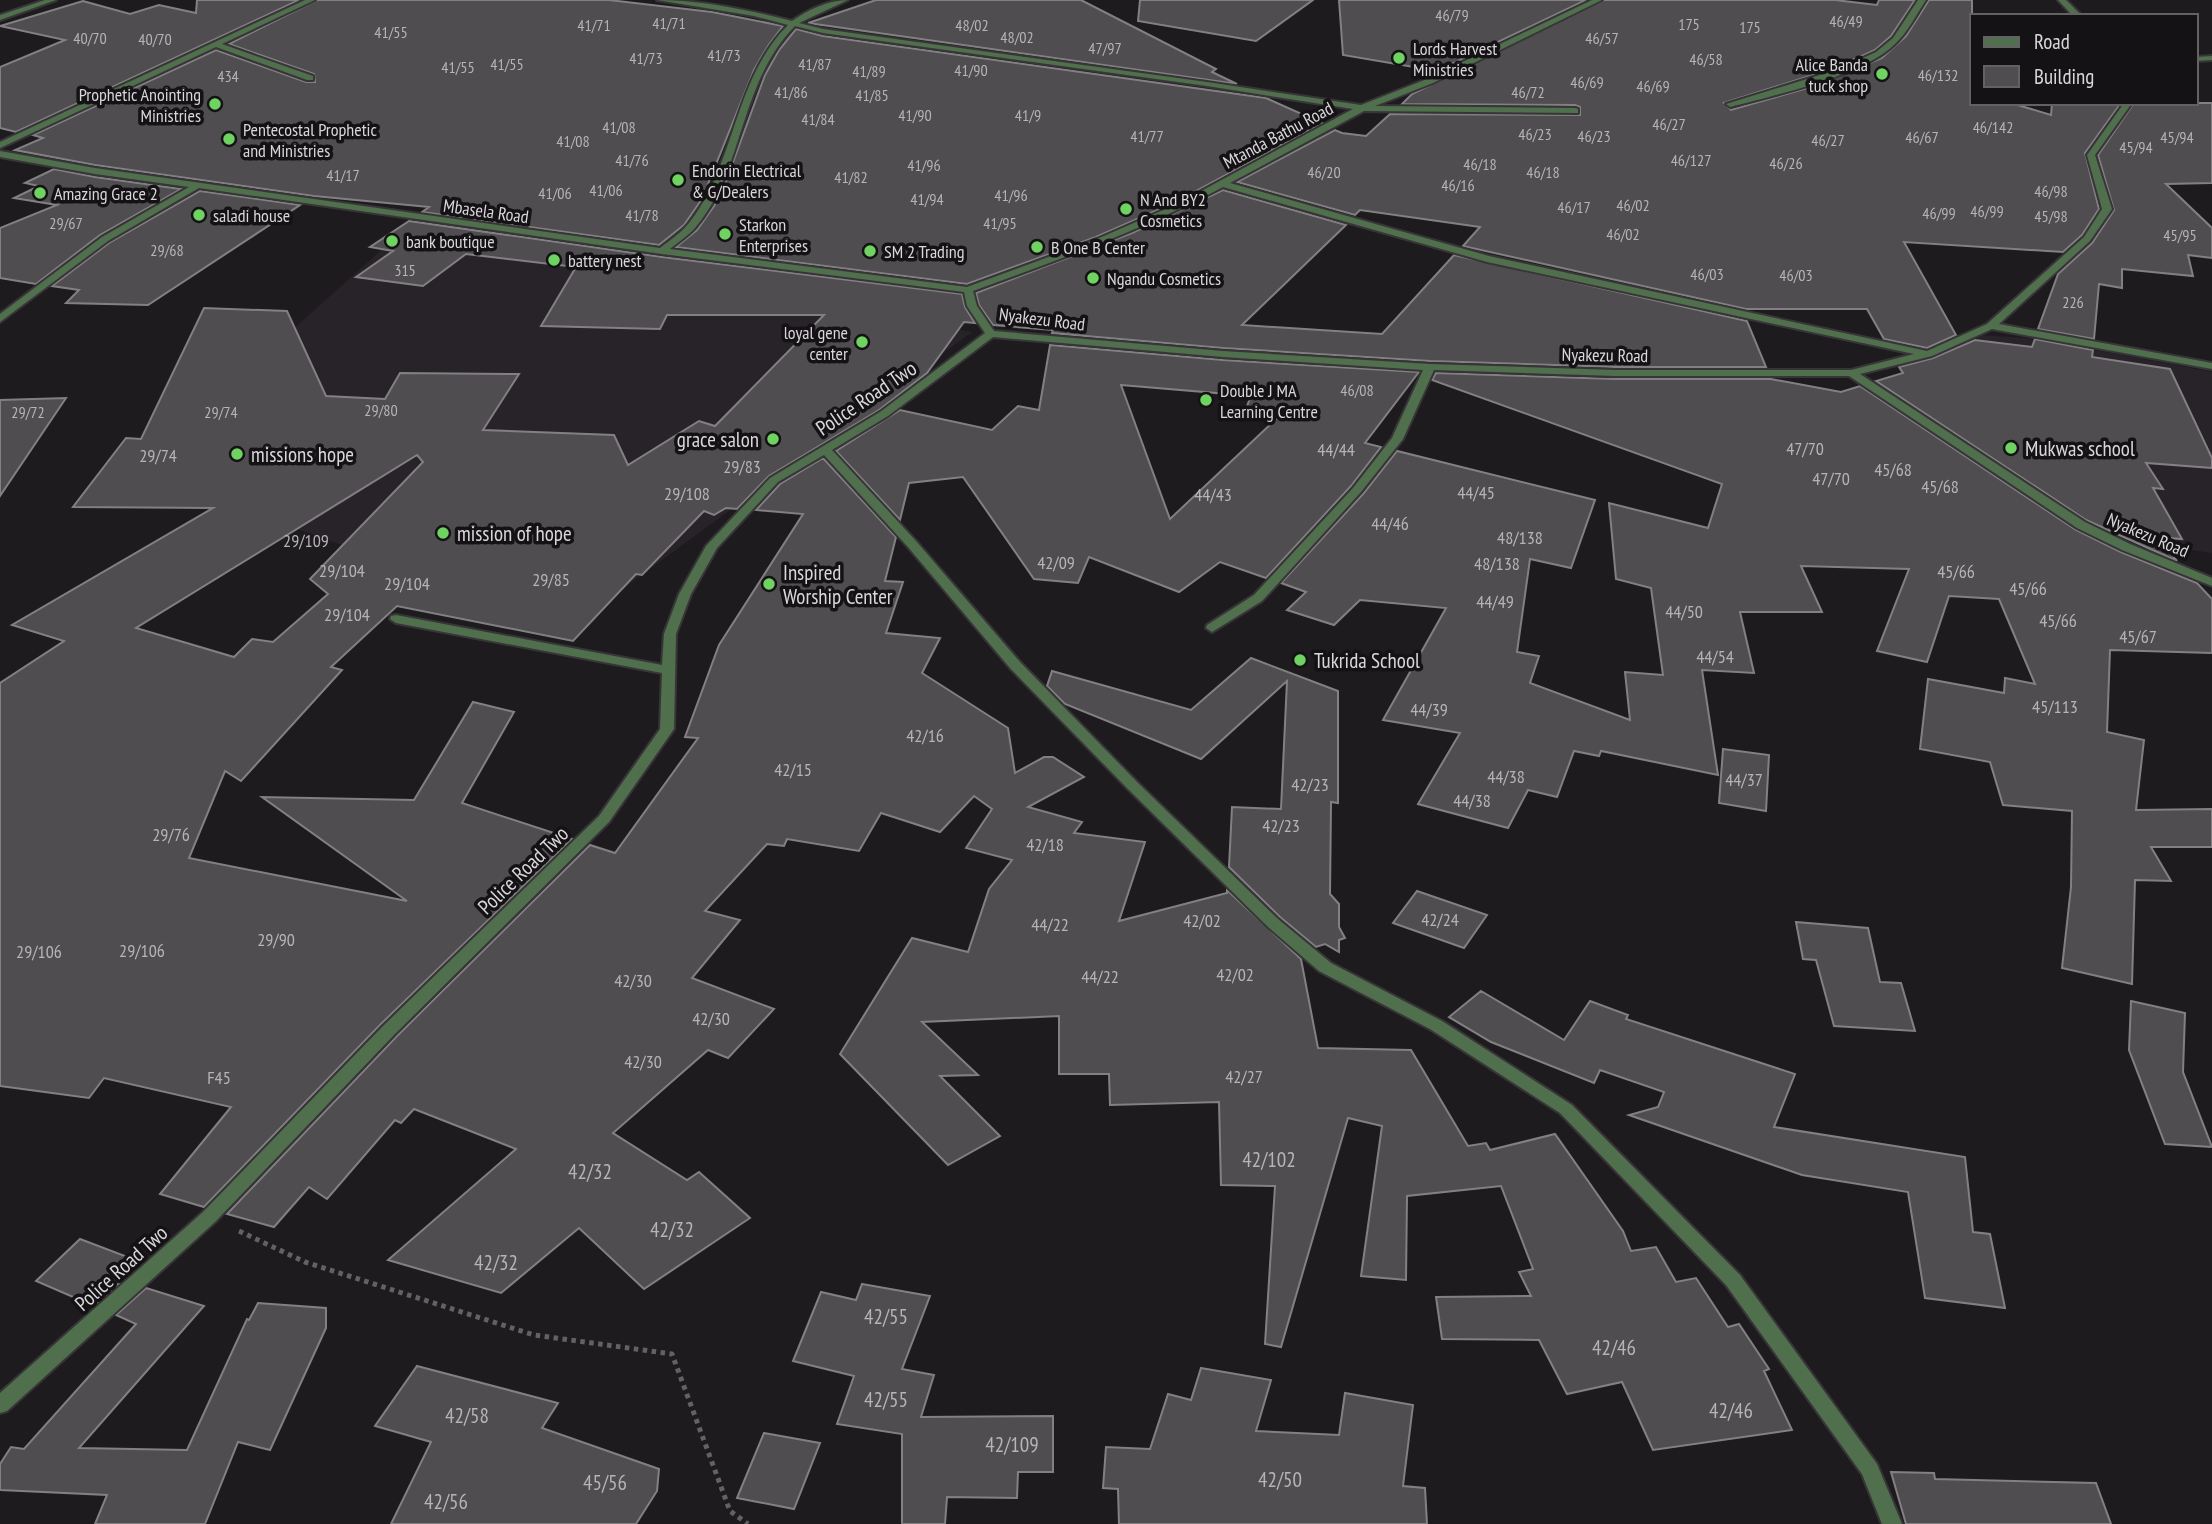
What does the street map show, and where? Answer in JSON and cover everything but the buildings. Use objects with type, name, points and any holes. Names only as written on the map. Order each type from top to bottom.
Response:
[{"type":"street","points":[[0,18],[52,0]]},
{"type":"street","points":[[0,145],[311,0]]},
{"type":"street","points":[[661,0],[754,11],[823,31],[1362,108],[1575,111]]},
{"type":"street","points":[[662,251],[693,224],[716,186],[763,64],[793,24],[808,13],[844,0]]},
{"type":"street","name":"Mtanda Bathu Road","points":[[968,290],[1100,241],[1180,206],[1362,108],[1430,81],[1598,0]]},
{"type":"street","points":[[1730,104],[1849,67],[1877,54],[1894,40],[1922,0]]},
{"type":"street","points":[[2062,0],[2076,14]]},
{"type":"street","points":[[214,44],[310,78]]},
{"type":"street","points":[[1851,373],[1928,354],[1991,326],[2087,239],[2104,218],[2107,209],[2091,155],[2127,105]]},
{"type":"street","name":"Mbasela Road","points":[[0,154],[197,186],[662,251],[968,290]]},
{"type":"street","points":[[1220,183],[1487,259],[1928,354]]},
{"type":"street","points":[[0,319],[105,239],[197,186]]},
{"type":"street","name":"Nyakezu Road","points":[[968,290],[972,306],[991,334],[1430,368],[1615,373],[1851,373],[2081,525],[2126,547],[2212,582]]},
{"type":"street","points":[[1991,326],[2212,366]]},
{"type":"street","name":"Police Road Two","points":[[0,1405],[209,1217],[388,1031],[604,819],[667,729],[670,634],[685,594],[712,546],[774,480],[827,451],[884,414],[991,334]]},
{"type":"street","points":[[1212,628],[1258,598],[1357,490],[1397,439],[1430,368]]},
{"type":"street","points":[[827,451],[912,544],[1015,664],[1132,785],[1273,923],[1325,967],[1436,1026],[1566,1109],[1733,1280],[1870,1470],[1892,1524]]},
{"type":"street","points":[[396,619],[670,670]]},
{"type":"path","points":[[209,1217],[305,1262],[534,1335],[672,1354],[730,1511],[748,1524]]},
{"type":"shaded area","points":[[407,227],[972,332],[571,627],[135,471]]},
{"type":"shaded area","points":[[1983,335],[2036,339],[2212,372],[2212,553],[2104,535],[2104,530],[2059,505],[1884,385]]},
{"type":"place","name":"Lords Harvest Ministries","points":[[1399,58]]},
{"type":"place","name":"Alice Banda tuck shop","points":[[1882,74]]},
{"type":"place","name":"Prophetic Anointing Ministries","points":[[215,104]]},
{"type":"place","name":"Pentecostal Prophetic and Ministries","points":[[229,139]]},
{"type":"place","name":"Endorin Electrical & G/Dealers","points":[[678,180]]},
{"type":"place","name":"Amazing Grace 2","points":[[40,193]]},
{"type":"place","name":"N And BY2 Cosmetics","points":[[1126,209]]},
{"type":"place","name":"saladi house","points":[[199,215]]},
{"type":"place","name":"Starkon Enterprises","points":[[725,234]]},
{"type":"place","name":"bank boutique","points":[[392,241]]},
{"type":"place","name":"B One B Center","points":[[1037,247]]},
{"type":"place","name":"SM 2 Trading","points":[[870,251]]},
{"type":"place","name":"battery nest","points":[[554,260]]},
{"type":"place","name":"Ngandu Cosmetics","points":[[1093,278]]},
{"type":"place","name":"loyal gene center","points":[[862,342]]},
{"type":"place","name":"Double J MA Learning Centre","points":[[1206,400]]},
{"type":"place","name":"grace salon","points":[[773,439]]},
{"type":"place","name":"Mukwas school","points":[[2011,448]]},
{"type":"place","name":"missions hope","points":[[237,454]]},
{"type":"place","name":"mission of hope","points":[[443,533]]},
{"type":"place","name":"Inspired Worship Center","points":[[769,584]]},
{"type":"place","name":"Tukrida School","points":[[1300,660]]}]
